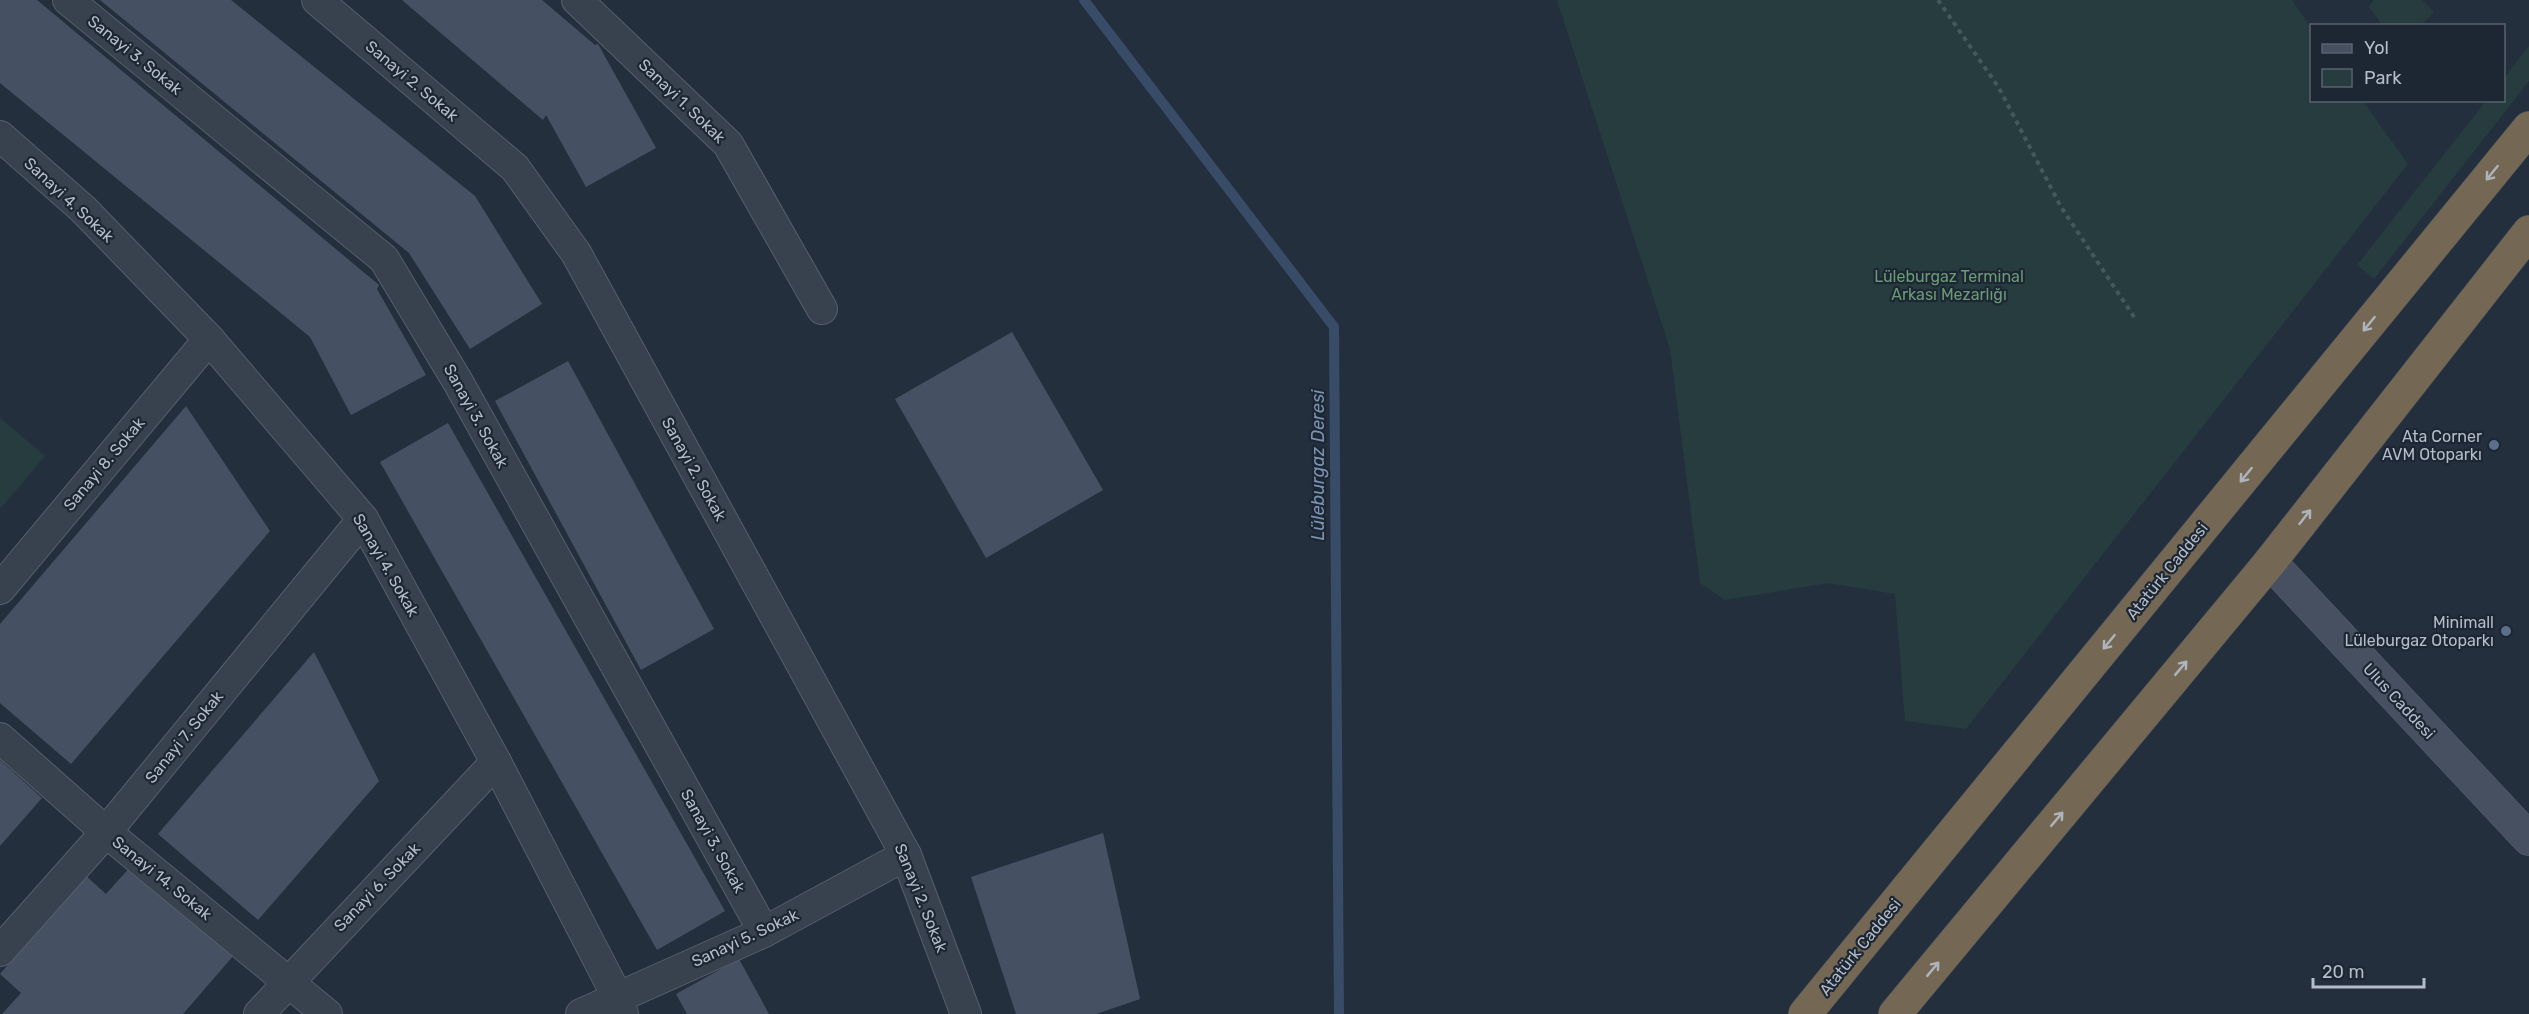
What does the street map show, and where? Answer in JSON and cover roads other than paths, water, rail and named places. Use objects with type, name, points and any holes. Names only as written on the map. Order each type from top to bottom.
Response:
[{"type":"highway","name":"Atatürk Caddesi","points":[[1805,1014],[2529,128]]},
{"type":"highway","points":[[1895,1014],[2270,562],[2529,232]]},
{"type":"street","name":"Sanayi 3. Sokak","points":[[68,0],[384,259],[458,382],[764,932]]},
{"type":"street","name":"Sanayi 2. Sokak","points":[[317,0],[515,168],[576,253],[906,855],[966,1014]]},
{"type":"street","name":"Sanayi 1. Sokak","points":[[578,0],[728,144],[822,309]]},
{"type":"street","name":"Sanayi 4. Sokak","points":[[0,136],[83,209],[209,339],[363,519],[496,762],[620,1005]]},
{"type":"street","name":"Sanayi 8. Sokak","points":[[0,589],[209,339]]},
{"type":"street","name":"Sanayi 7. Sokak","points":[[0,951],[106,832],[363,519]]},
{"type":"street","name":"Ulus Caddesi","points":[[2270,562],[2529,839]]},
{"type":"street","name":"Sanayi 14. Sokak","points":[[0,738],[106,832],[327,1014]]},
{"type":"street","name":"Sanayi 6. Sokak","points":[[259,1014],[288,980],[496,762]]},
{"type":"street","name":"Sanayi 5. Sokak","points":[[581,1014],[620,1005],[764,932],[906,855]]},
{"type":"waterway","name":"Lüleburgaz Deresi","points":[[1084,0],[1334,327],[1339,1014]]},
{"type":"place","name":"Ata Corner AVM Otoparkı","points":[[2494,445]]},
{"type":"place","name":"Minimall Lüleburgaz Otoparkı","points":[[2506,631]]},
{"type":"park label","name":"Lüleburgaz Terminal Arkası Mezarlığı","points":[[1949,285]]}]
